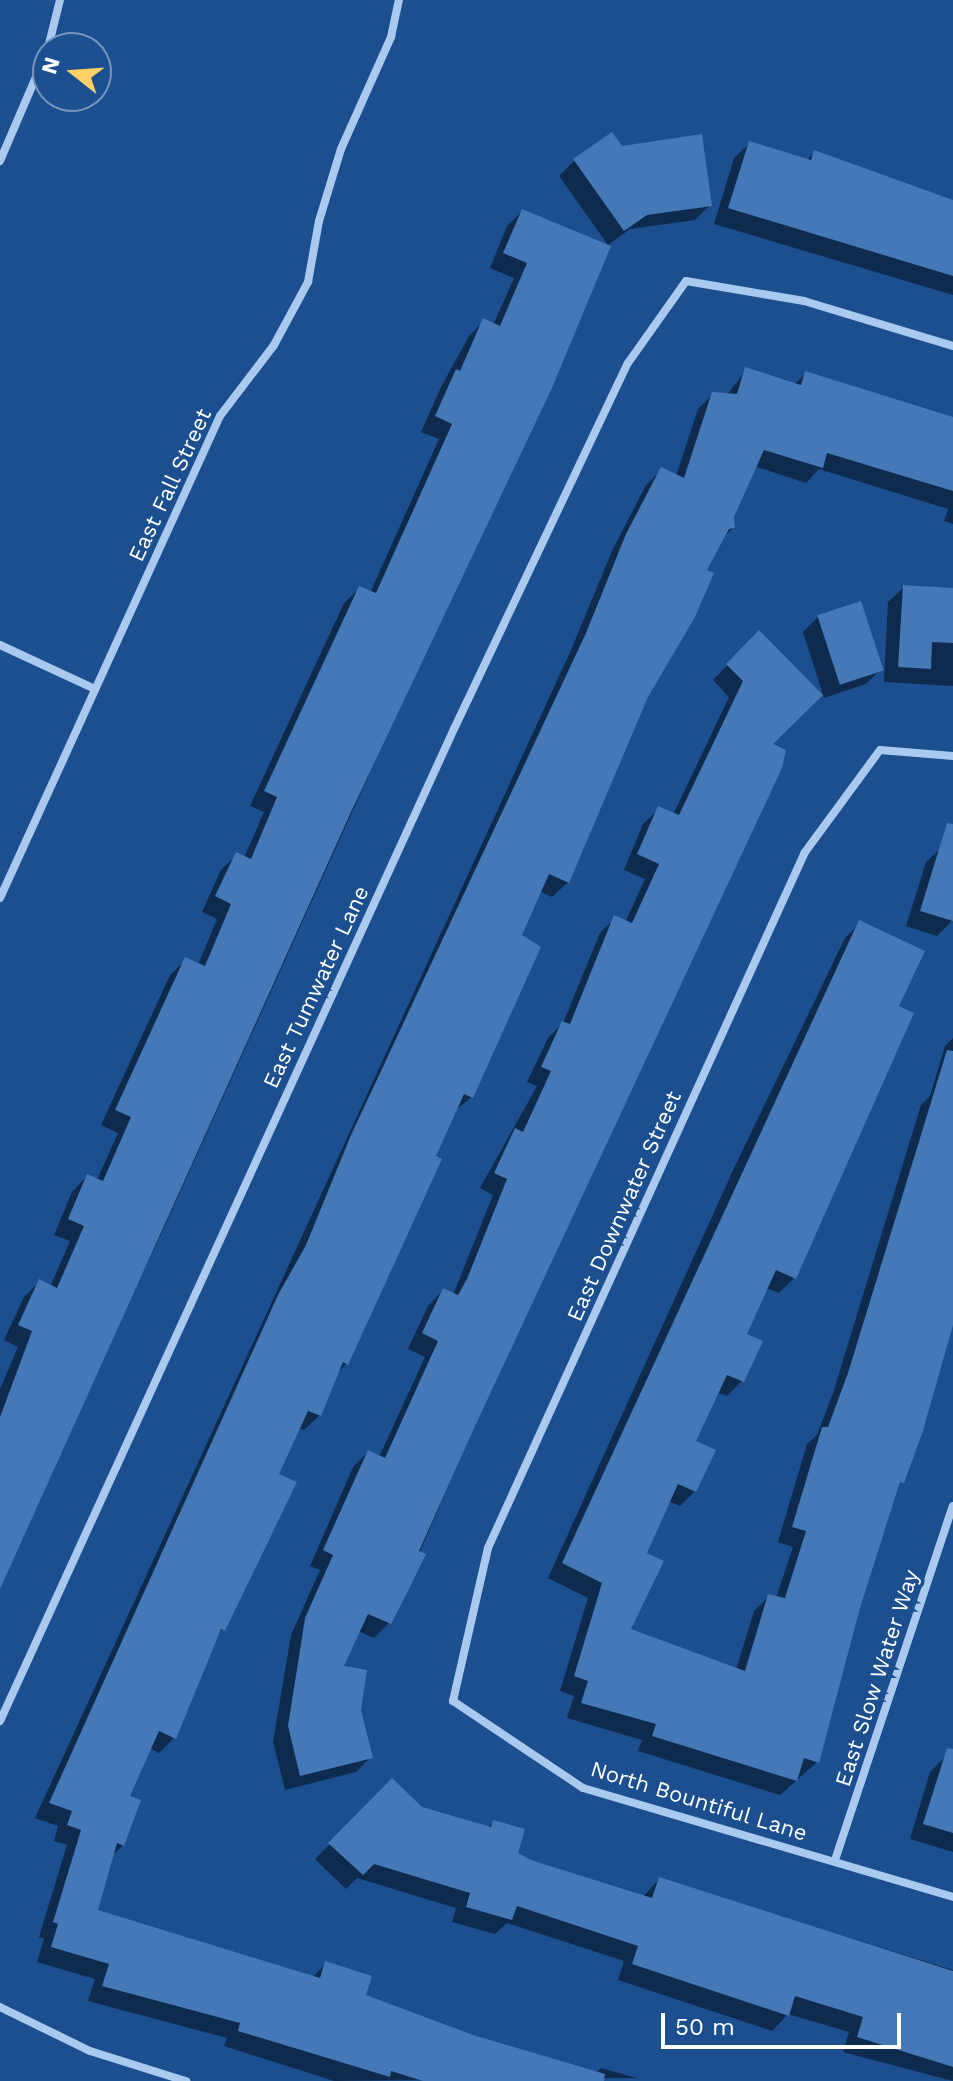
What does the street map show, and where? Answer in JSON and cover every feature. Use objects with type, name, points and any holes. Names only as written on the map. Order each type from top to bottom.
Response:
[{"type":"street","points":[[52,32],[60,0]]},
{"type":"street","name":"East Fall Street","points":[[0,898],[220,416],[274,345],[308,282],[319,221],[341,149],[391,37],[399,0]]},
{"type":"street","points":[[0,161],[32,86]]},
{"type":"street","name":"East Tumwater Lane","points":[[0,1721],[448,743],[628,363],[686,281],[804,301],[953,346]]},
{"type":"street","points":[[0,645],[95,689]]},
{"type":"street","name":"East Downwater Street","points":[[453,1701],[488,1548],[805,852],[880,750],[953,756]]},
{"type":"street","name":"East Slow Water Way","points":[[835,1860],[953,1506]]},
{"type":"street","name":"North Bountiful Lane","points":[[453,1701],[583,1788],[953,1897]]},
{"type":"street","points":[[0,2007],[90,2051],[186,2081]]},
{"type":"building","points":[[612,132],[622,146],[702,134],[712,206],[647,215],[624,231],[573,159]]},
{"type":"building","points":[[749,141],[811,160],[814,150],[953,200],[953,276],[728,208]]},
{"type":"building","points":[[522,209],[611,246],[552,388],[351,812],[0,1589],[0,1417],[32,1331],[18,1325],[39,1279],[57,1288],[84,1226],[68,1219],[87,1174],[103,1181],[131,1117],[115,1110],[185,957],[205,966],[231,904],[215,896],[236,852],[251,859],[277,797],[264,791],[359,586],[376,593],[452,424],[435,416],[456,369],[460,371],[483,318],[500,326],[527,263],[503,253]]},
{"type":"building","points":[[745,367],[801,385],[805,371],[953,417],[953,491],[827,453],[823,468],[764,450],[734,517],[735,528],[729,529],[707,570],[714,573],[695,617],[648,697],[569,883],[549,874],[522,935],[541,947],[473,1098],[464,1094],[436,1156],[442,1159],[348,1365],[343,1362],[321,1416],[308,1411],[279,1474],[297,1482],[225,1631],[221,1629],[176,1739],[159,1731],[130,1796],[141,1800],[124,1846],[117,1843],[98,1910],[320,1978],[325,1961],[372,1976],[366,1995],[473,2035],[605,2074],[604,2081],[423,2081],[391,2071],[390,2077],[238,2031],[240,2023],[102,1986],[109,1964],[51,1947],[58,1924],[53,1922],[81,1830],[67,1825],[72,1811],[49,1803],[278,1295],[306,1245],[351,1135],[586,633],[626,534],[661,467],[684,478],[712,392],[737,394]]},
{"type":"building","points":[[903,585],[953,588],[953,643],[932,642],[931,669],[898,667]]},
{"type":"building","points":[[861,601],[884,670],[840,685],[817,615]]},
{"type":"building","points":[[759,630],[823,695],[773,744],[786,750],[782,768],[476,1424],[419,1551],[426,1554],[408,1591],[391,1624],[368,1614],[344,1666],[367,1670],[361,1710],[373,1758],[300,1776],[288,1726],[305,1618],[333,1555],[323,1550],[368,1450],[385,1458],[438,1341],[422,1333],[443,1288],[458,1295],[467,1279],[507,1179],[494,1173],[515,1128],[523,1132],[551,1071],[541,1067],[562,1021],[570,1024],[614,915],[632,923],[659,864],[637,854],[658,806],[679,815],[743,681],[726,664]]},
{"type":"building","points":[[947,823],[953,824],[953,921],[920,911]]},
{"type":"building","points":[[859,920],[925,951],[899,1006],[914,1013],[796,1279],[776,1270],[747,1334],[763,1341],[744,1382],[727,1375],[696,1441],[716,1450],[696,1492],[678,1484],[647,1553],[664,1561],[631,1629],[745,1671],[768,1594],[785,1598],[806,1531],[792,1527],[822,1427],[828,1427],[848,1373],[947,1050],[953,1051],[953,1325],[922,1434],[904,1483],[900,1482],[860,1608],[819,1763],[804,1758],[797,1781],[652,1736],[656,1724],[581,1703],[588,1681],[574,1676],[602,1583],[562,1563]]},
{"type":"building","points":[[947,1748],[953,1749],[953,1833],[923,1824]]},
{"type":"building","points":[[392,1778],[422,1807],[491,1827],[493,1820],[525,1829],[518,1853],[531,1860],[652,1898],[659,1877],[953,1971],[953,2067],[857,2037],[863,2017],[795,1996],[789,2016],[632,1964],[638,1946],[517,1906],[512,1920],[466,1907],[470,1893],[374,1864],[363,1875],[328,1843]]}]
